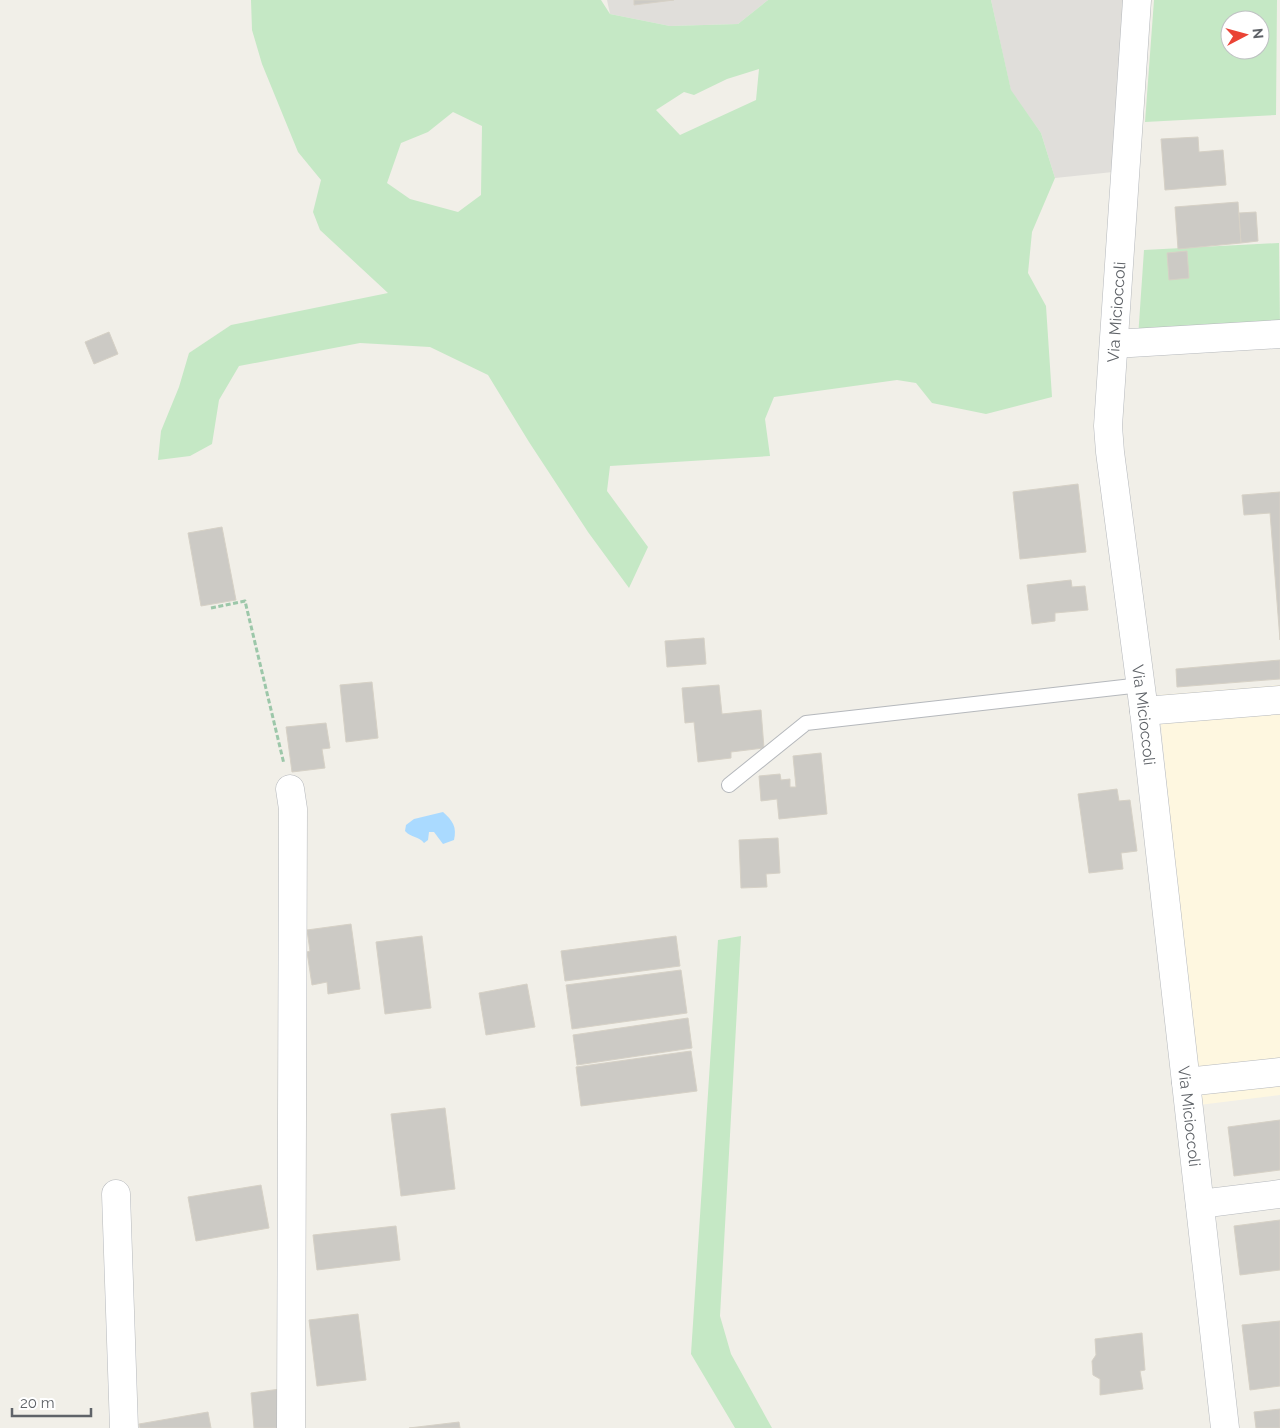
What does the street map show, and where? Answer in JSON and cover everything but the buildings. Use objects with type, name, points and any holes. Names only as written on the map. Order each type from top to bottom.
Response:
[{"type":"street","name":"Via Micioccoli","points":[[1137,0],[1108,426],[1141,684],[1225,1428]]},
{"type":"street","points":[[1114,344],[1280,334]]},
{"type":"street","points":[[1144,711],[1280,700]]},
{"type":"street","points":[[290,789],[293,809],[291,1428]]},
{"type":"street","points":[[1186,1082],[1280,1072]]},
{"type":"street","points":[[116,1194],[124,1428]]},
{"type":"street","points":[[1200,1204],[1280,1194]]},
{"type":"lane","points":[[729,785],[806,723],[1141,684]]},
{"type":"path","points":[[211,608],[245,601],[290,789]]},
{"type":"shaded area","points":[[607,0],[768,0],[738,24],[670,26],[610,14]]},
{"type":"shaded area","points":[[991,0],[1123,0],[1113,172],[1055,178],[1041,133],[1011,91]]},
{"type":"shaded area","points":[[1280,685],[1280,1095],[1199,1105],[1158,695]]},
{"type":"green space","points":[[251,0],[601,0],[610,14],[670,26],[738,24],[768,0],[991,0],[1011,90],[1041,133],[1055,178],[1032,232],[1028,273],[1046,306],[1052,397],[986,414],[932,403],[916,383],[897,380],[774,397],[765,419],[770,456],[610,466],[607,491],[648,547],[629,588],[588,532],[488,375],[430,347],[360,343],[239,366],[219,400],[212,444],[190,456],[158,460],[161,431],[179,387],[189,353],[231,325],[388,293],[320,230],[313,212],[321,180],[298,152],[262,64],[252,30]],"holes":[[[759,69],[756,100],[680,135],[656,110],[684,92],[694,95],[727,79]],[[453,112],[482,126],[481,195],[458,212],[410,199],[387,183],[401,143],[428,132]]]},
{"type":"green space","points":[[1154,0],[1277,0],[1276,115],[1145,122]]},
{"type":"green space","points":[[1279,243],[1280,328],[1138,338],[1144,250]]},
{"type":"green space","points":[[741,936],[720,1316],[731,1354],[772,1428],[735,1428],[691,1354],[718,940]]},
{"type":"water","points":[[443,812],[453,824],[455,831],[454,840],[443,844],[434,832],[429,832],[428,840],[424,843],[405,831],[406,825],[414,819]]}]
